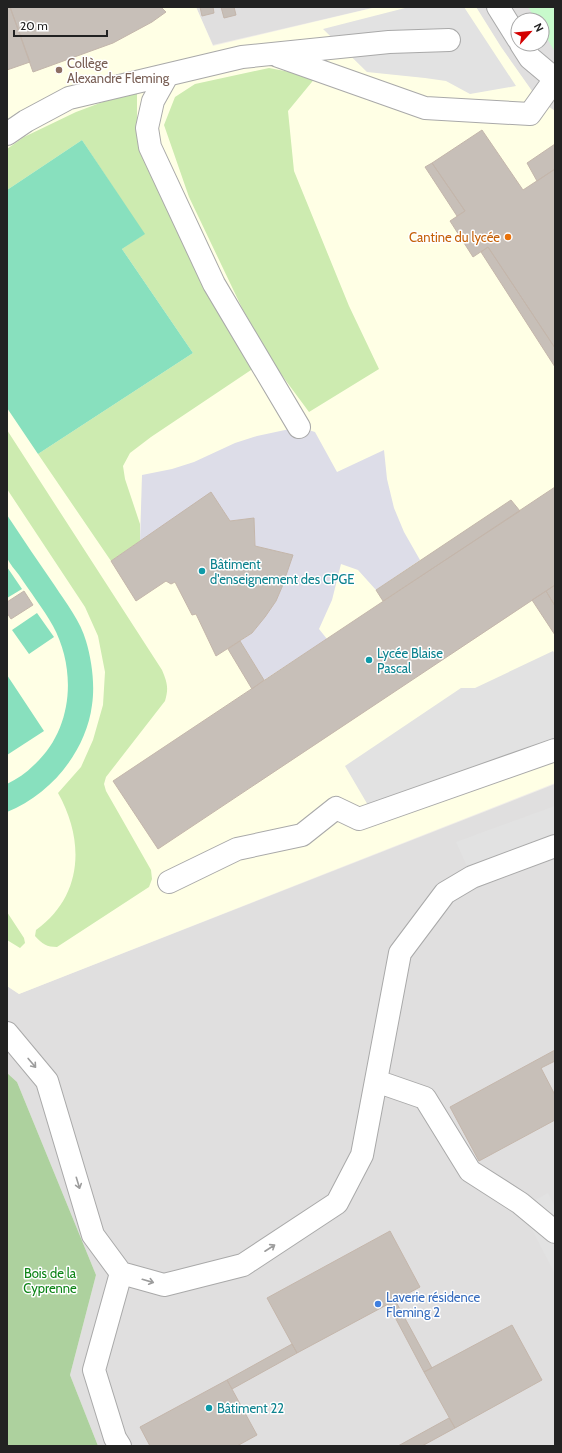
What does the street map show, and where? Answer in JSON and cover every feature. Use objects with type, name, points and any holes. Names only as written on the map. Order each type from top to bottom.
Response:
[{"type":"street","points":[[498,7],[510,26]]},
{"type":"street","points":[[7,134],[69,98],[242,57],[389,42],[449,40]]},
{"type":"street","points":[[273,54],[425,108],[530,114],[555,79],[530,58],[526,52]]},
{"type":"street","points":[[167,76],[153,101],[147,128],[150,146],[214,284],[299,427]]},
{"type":"street","points":[[169,882],[237,849],[302,835],[336,808],[360,819],[555,750]]},
{"type":"street","points":[[7,1032],[47,1081],[93,1235],[121,1273],[164,1285],[243,1265],[337,1203],[362,1155],[400,953],[445,893],[472,877],[555,846]]},
{"type":"street","points":[[376,1081],[425,1098],[470,1171],[520,1203],[555,1232]]},
{"type":"street","points":[[120,1446],[115,1438],[94,1370],[121,1273]]},
{"type":"shaded area","points":[[7,7],[196,7],[213,46],[377,7],[476,7],[501,47],[532,91],[546,105],[555,111],[555,783],[19,994],[7,986]]},
{"type":"shaded area","points":[[196,7],[376,7],[213,45]]},
{"type":"shaded area","points":[[409,7],[464,7],[516,86],[470,94],[446,81],[367,72],[323,29]]},
{"type":"shaded area","points":[[476,7],[555,7],[555,111],[546,105],[532,91],[501,47]]},
{"type":"shaded area","points":[[299,427],[315,432],[337,472],[384,450],[387,479],[394,508],[404,532],[420,560],[376,590],[358,570],[341,564],[332,600],[319,629],[327,639],[264,680],[240,641],[252,633],[276,601],[292,555],[255,546],[254,518],[230,521],[211,493],[140,541],[142,475],[172,469],[194,462],[235,443],[257,436]]},
{"type":"shaded area","points":[[553,651],[555,654],[555,741],[372,812],[345,766],[461,688],[475,688]]},
{"type":"shaded area","points":[[555,784],[555,1446],[98,1446],[70,1375],[96,1275],[17,1082],[7,1073],[7,986],[19,994]]},
{"type":"shaded area","points":[[555,806],[555,846],[472,877],[456,842]]},
{"type":"shaded area","points":[[548,1193],[555,1207],[555,1274],[521,1208]]},
{"type":"green space","points":[[528,7],[555,7],[555,52],[550,44],[550,12],[531,12]]},
{"type":"green space","points":[[269,68],[316,77],[288,111],[294,171],[349,306],[379,369],[309,412],[275,366],[242,308],[189,197],[164,125],[175,97],[195,84]]},
{"type":"green space","points":[[137,93],[137,127],[251,362],[251,370],[151,437],[130,453],[123,466],[125,479],[140,524],[140,541],[111,561],[38,454],[193,353],[122,249],[144,234],[82,140],[7,190],[7,149],[24,137],[76,112],[116,97]]},
{"type":"green space","points":[[82,140],[145,234],[122,249],[193,353],[38,454],[7,408],[7,190]]},
{"type":"green space","points":[[7,430],[162,670],[167,685],[165,701],[106,777],[104,784],[106,791],[151,870],[152,879],[149,887],[57,947],[45,944],[35,936],[36,930],[52,916],[63,901],[71,884],[75,867],[73,830],[67,811],[58,793],[81,767],[93,740],[103,705],[105,672],[98,636],[85,607],[7,489]]},
{"type":"green space","points":[[7,515],[81,627],[90,657],[93,689],[92,705],[88,722],[74,755],[63,770],[38,795],[7,812],[7,784],[28,771],[47,751],[57,735],[67,699],[68,680],[66,661],[61,643],[53,626],[41,606],[7,558]]},
{"type":"green space","points":[[7,567],[22,589],[7,598]]},
{"type":"green space","points":[[37,613],[54,637],[29,654],[12,630]]},
{"type":"green space","points":[[7,675],[44,731],[7,755]]},
{"type":"green space","points":[[7,912],[24,938],[25,943],[20,948],[7,940]]},
{"type":"green space","name":"Bois de la Cyprenne","points":[[7,1073],[17,1082],[96,1275],[70,1375],[98,1446],[7,1446]]},
{"type":"building","points":[[7,7],[10,7],[30,62],[7,70]]},
{"type":"building","points":[[10,7],[161,7],[166,12],[152,22],[113,43],[33,72]]},
{"type":"building","points":[[200,7],[213,7],[214,13],[202,16]]},
{"type":"building","points":[[221,7],[234,7],[236,15],[224,18]]},
{"type":"building","name":"Cantine du lycée","points":[[482,130],[523,190],[555,169],[555,348],[488,247],[473,257],[450,221],[465,211],[432,163]]},
{"type":"building","points":[[555,144],[555,169],[537,181],[527,163]]},
{"type":"building","points":[[432,163],[465,211],[457,216],[425,167]]},
{"type":"building","points":[[488,247],[555,348],[555,367],[481,252]]},
{"type":"building","name":"Lycée Blaise Pascal","points":[[555,487],[555,585],[158,849],[113,781]]},
{"type":"building","name":"Bâtiment d'enseignement des CPGE","points":[[211,492],[230,521],[254,518],[255,546],[293,555],[276,601],[265,617],[252,633],[216,656],[196,614],[192,615],[175,582],[171,584],[166,581],[136,601],[111,561]]},
{"type":"building","points":[[511,500],[520,511],[383,601],[376,590]]},
{"type":"building","points":[[555,585],[555,606],[546,591]]},
{"type":"building","points":[[24,591],[33,605],[11,619],[7,613],[7,602]]},
{"type":"building","points":[[546,591],[555,606],[555,635],[532,600]]},
{"type":"building","points":[[240,641],[264,680],[252,689],[228,649]]},
{"type":"building","points":[[555,1050],[555,1061],[541,1068],[555,1095],[555,1120],[479,1161],[450,1107]]},
{"type":"building","points":[[390,1231],[420,1287],[297,1353],[267,1298]]},
{"type":"building","points":[[395,1300],[432,1368],[424,1372],[388,1304]]},
{"type":"building","points":[[512,1325],[542,1380],[455,1428],[424,1372]]},
{"type":"building","points":[[292,1344],[297,1353],[232,1389],[227,1380]]},
{"type":"building","name":"Bâtiment 22","points":[[227,1380],[257,1435],[237,1446],[150,1446],[140,1427]]},
{"type":"building","points":[[449,1418],[455,1428],[422,1446],[398,1446]]},
{"type":"place","name":"Collège Alexandre Fleming","points":[[59,70]]},
{"type":"place","name":"Cantine du lycée","points":[[508,237]]},
{"type":"place","name":"Bâtiment d'enseignement des CPGE","points":[[202,571]]},
{"type":"place","name":"Lycée Blaise Pascal","points":[[369,660]]},
{"type":"place","name":"Laverie résidence Fleming 2","points":[[378,1304]]},
{"type":"place","name":"Bâtiment 22","points":[[209,1408]]}]
